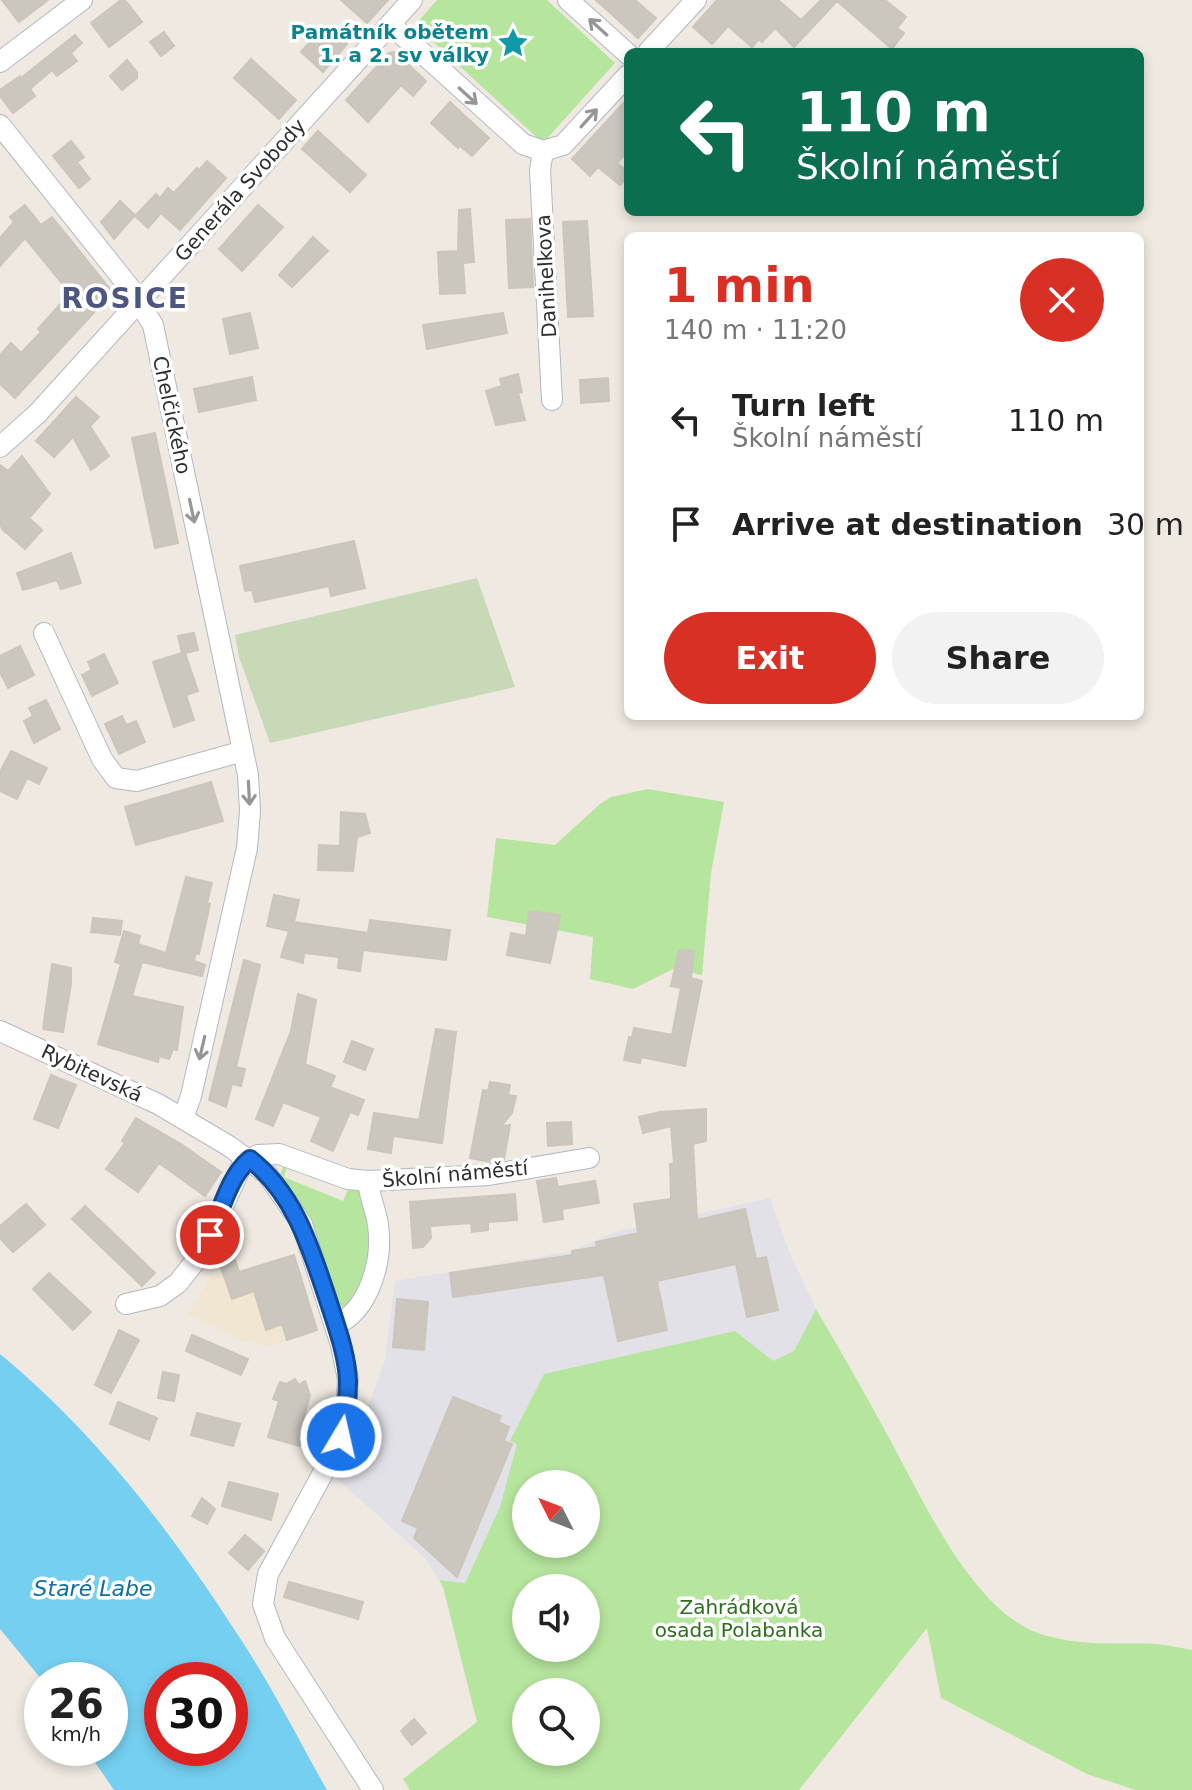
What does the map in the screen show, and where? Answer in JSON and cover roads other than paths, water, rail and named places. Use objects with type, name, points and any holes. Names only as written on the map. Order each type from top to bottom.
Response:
[{"type":"street","points":[[0,62],[82,0]]},
{"type":"street","name":"Generála Svobody","points":[[0,447],[29,423],[412,0]]},
{"type":"street","points":[[568,0],[624,50]]},
{"type":"street","points":[[652,48],[696,0]]},
{"type":"street","points":[[390,24],[512,136],[530,148],[543,151],[556,148],[570,139],[624,79]]},
{"type":"street","name":"Chelčického","points":[[0,125],[139,301],[153,325],[243,751],[250,793],[247,848],[191,1096],[183,1118]]},
{"type":"street","name":"Danihelkova","points":[[543,151],[540,170],[552,400]]},
{"type":"street","points":[[44,633],[102,759],[116,778],[137,781],[243,751]]},
{"type":"street","name":"Rybitevská","points":[[0,1031],[183,1118],[250,1159]]},
{"type":"street","name":"Školní náměstí","points":[[250,1159],[269,1152],[348,1179],[368,1181],[489,1175],[589,1158]]},
{"type":"street","points":[[126,1304],[160,1296],[187,1272],[210,1235],[241,1167],[250,1159],[277,1185],[302,1224],[336,1325],[348,1379],[346,1416],[341,1437],[268,1574],[263,1604],[275,1638],[373,1790]]},
{"type":"street","name":"Školní náměstí","points":[[336,1325],[350,1316],[365,1296],[377,1261],[378,1222],[368,1181]]},
{"type":"water","name":"Staré Labe","points":[[0,1354],[73,1421],[168,1534],[252,1657],[327,1790],[114,1790],[97,1766],[128,1766],[128,1662],[27,1662],[0,1629]]},
{"type":"place","name":"Památník obětem 1. a 2. sv války","points":[[513,43]]},
{"type":"district","name":"ROSICE","points":[[125,298]]},
{"type":"park label","name":"Zahrádková osada Polabanka","points":[[739,1618]]}]
